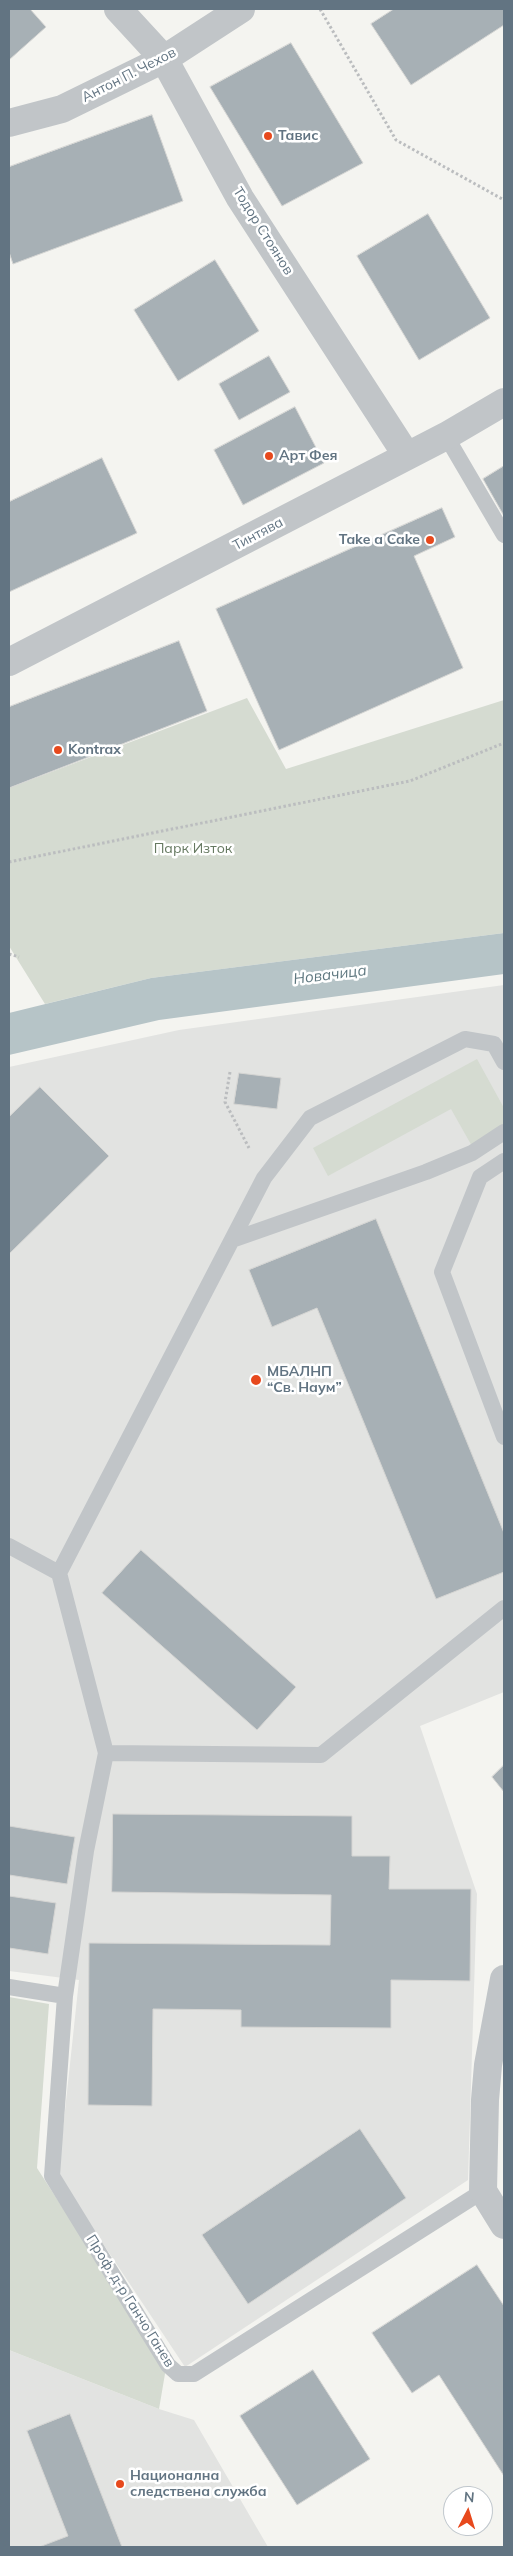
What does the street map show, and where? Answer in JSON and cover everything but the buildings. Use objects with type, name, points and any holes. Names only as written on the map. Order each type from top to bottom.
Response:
[{"type":"street","name":"Тодор Стоянов","points":[[118,9],[164,60],[240,198],[407,456]]},
{"type":"street","name":"Антон П. Чехов","points":[[9,123],[62,109],[164,60],[240,9]]},
{"type":"street","name":"Тинтява","points":[[9,662],[446,436],[504,402]]},
{"type":"street","points":[[504,1979],[485,2091],[483,2191],[504,2225]]},
{"type":"lane","points":[[446,436],[504,535]]},
{"type":"lane","points":[[9,1987],[65,1996],[86,1851],[106,1753],[59,1573],[264,1178],[310,1118],[465,1039],[494,1044],[504,1062]]},
{"type":"lane","points":[[232,1240],[426,1172],[472,1153],[504,1132]]},
{"type":"lane","points":[[504,1161],[480,1177],[442,1272],[504,1437]]},
{"type":"lane","points":[[9,1546],[59,1573]]},
{"type":"lane","points":[[106,1753],[321,1755],[504,1608]]},
{"type":"lane","name":"Проф. д-р Ганчо Ганев","points":[[65,1996],[52,2176],[168,2365],[178,2374],[194,2374],[483,2191]]},
{"type":"path","points":[[320,9],[396,140],[504,200]]},
{"type":"path","points":[[9,862],[410,781],[504,743]]},
{"type":"path","points":[[9,954],[19,957]]},
{"type":"path","points":[[230,1072],[226,1102],[264,1178]]},
{"type":"shaded area","name":"MБАЛНП “Св. Наум”","points":[[504,985],[504,1692],[420,1726],[477,1894],[468,2180],[185,2367],[58,2176],[79,1980],[9,1971],[9,1067],[179,1030]]},
{"type":"shaded area","name":"Национална следствена служба","points":[[9,2350],[159,2409],[194,2420],[268,2547],[9,2547]]},
{"type":"green space","name":"Парк Изток","points":[[247,698],[286,769],[504,700],[504,933],[151,978],[45,1004],[9,946],[9,788]]},
{"type":"green space","points":[[477,1059],[504,1108],[504,1131],[473,1148],[451,1109],[328,1176],[313,1148]]},
{"type":"green space","points":[[9,1997],[49,2004],[37,2168],[166,2368],[159,2409],[9,2350]]},
{"type":"water","name":"Новачица","points":[[504,933],[504,974],[159,1020],[9,1055],[9,1013],[151,978]]},
{"type":"place","name":"Тавис","points":[[268,136]]},
{"type":"place","name":"Арт Фея","points":[[269,456]]},
{"type":"place","name":"Take a Cake","points":[[430,540]]},
{"type":"place","name":"Kontrax","points":[[58,750]]},
{"type":"place","name":"MБАЛНП “Св. Наум”","points":[[256,1380]]},
{"type":"place","name":"Национална следствена служба","points":[[120,2484]]}]
